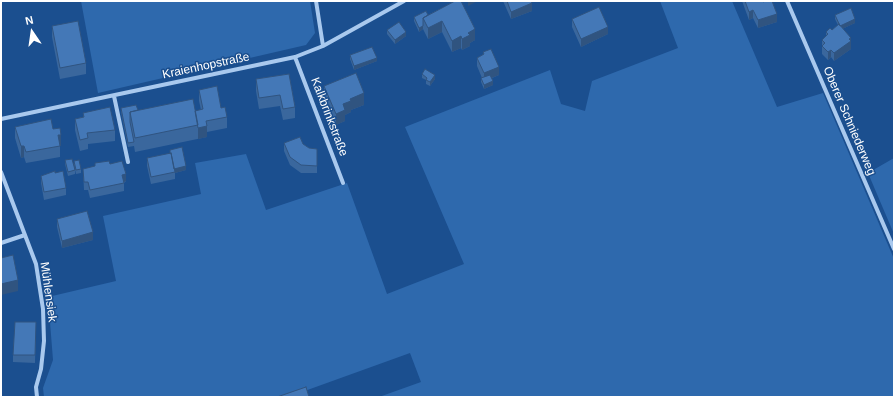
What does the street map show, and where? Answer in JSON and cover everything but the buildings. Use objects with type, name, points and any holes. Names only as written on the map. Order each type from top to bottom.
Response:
[{"type":"street","points":[[316,1],[323,46]]},
{"type":"street","name":"Kraienhopstraße","points":[[1,119],[295,57],[323,46],[404,1]]},
{"type":"street","name":"Oberer Schniederweg","points":[[787,1],[894,249]]},
{"type":"street","name":"Kalkbrinkstraße","points":[[295,57],[343,183]]},
{"type":"street","points":[[114,96],[128,162]]},
{"type":"street","name":"Mühlensiek","points":[[1,172],[36,264],[43,309],[44,341],[41,369],[36,387],[37,397]]},
{"type":"street","points":[[1,243],[25,235]]},
{"type":"shaded area","points":[[81,1],[310,1],[315,33],[306,45],[98,93]]},
{"type":"shaded area","points":[[660,1],[732,1],[777,107],[823,93],[894,259],[894,397],[379,397],[421,382],[410,353],[288,397],[44,397],[43,388],[53,360],[48,297],[116,281],[103,216],[201,194],[195,163],[246,154],[266,210],[347,183],[387,294],[464,264],[405,127],[550,70],[561,104],[585,111],[592,81],[678,48]]},
{"type":"shaded area","points":[[894,158],[894,234],[868,173]]}]
